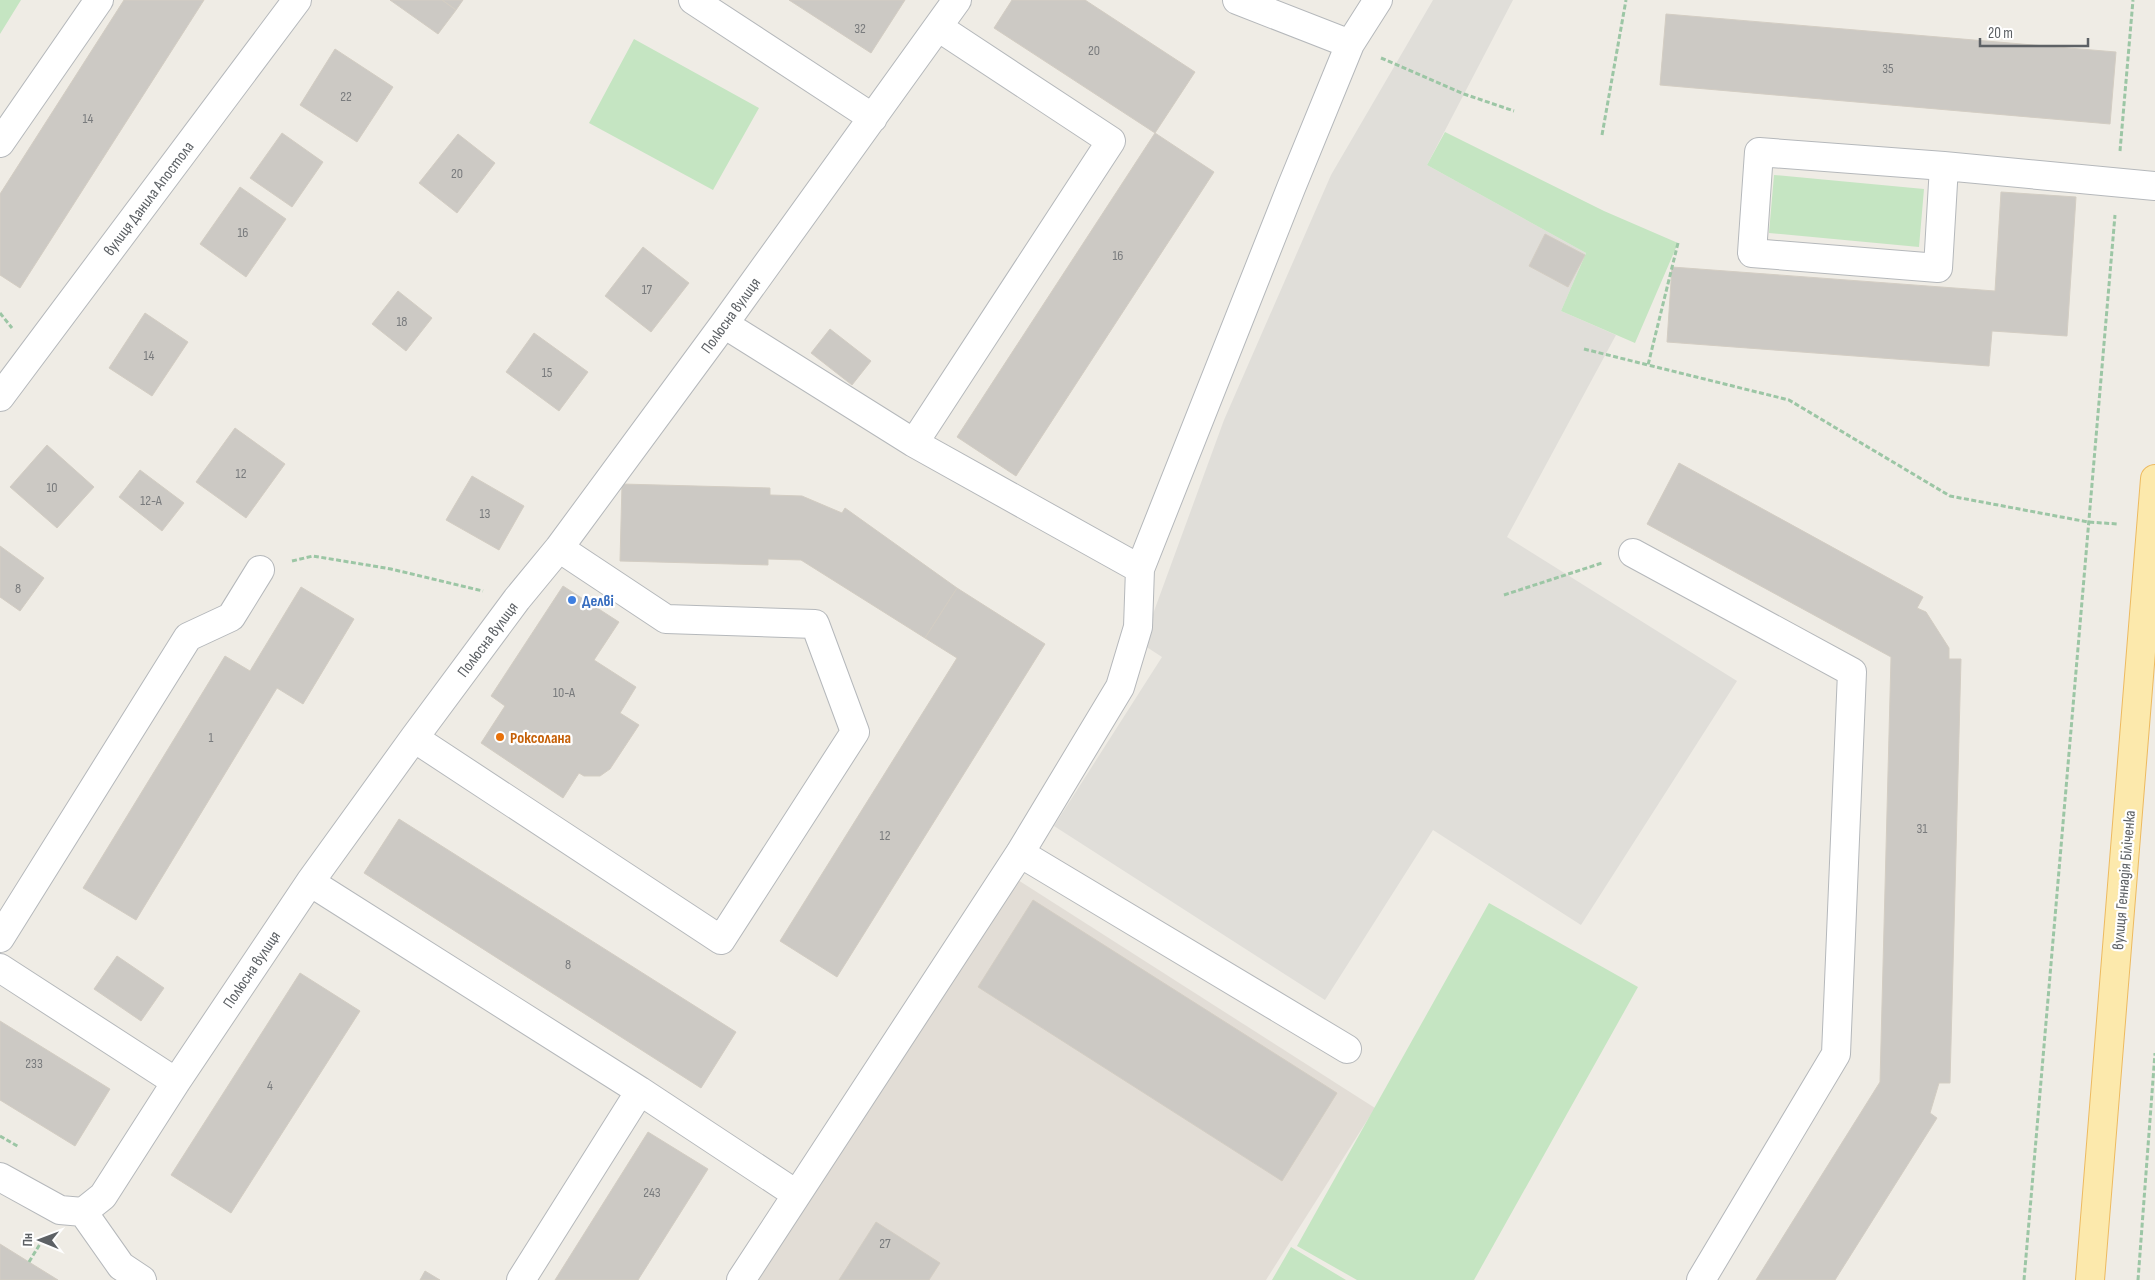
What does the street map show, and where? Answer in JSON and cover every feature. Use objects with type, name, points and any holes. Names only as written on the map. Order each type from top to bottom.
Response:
[{"type":"main road","name":"вулиця Геннадія Біліченка","points":[[2090,1280],[2155,479]]},
{"type":"street","points":[[0,143],[99,0]]},
{"type":"street","name":"вулиця Данила Апостола","points":[[0,397],[297,0]]},
{"type":"street","points":[[693,0],[873,118]]},
{"type":"street","name":"Полюсна вулиця","points":[[83,1212],[103,1196],[176,1082],[310,882],[517,599],[559,548],[724,324],[957,0]]},
{"type":"street","points":[[1237,0],[1350,44]]},
{"type":"street","points":[[740,1280],[1020,853],[1120,687],[1138,627],[1140,569],[1350,44],[1378,0]]},
{"type":"street","points":[[914,443],[1111,141],[938,27]]},
{"type":"street","points":[[1944,166],[1938,268],[1752,253],[1759,152],[1944,166],[2155,186]]},
{"type":"street","points":[[724,324],[914,443],[1140,569]]},
{"type":"street","points":[[414,738],[721,940],[855,732],[815,624],[666,619],[559,548]]},
{"type":"street","points":[[1634,553],[1852,672],[1836,1054],[1701,1280]]},
{"type":"street","points":[[0,938],[188,637],[231,618],[260,570]]},
{"type":"street","points":[[1020,853],[1347,1048]]},
{"type":"street","points":[[310,882],[640,1091],[796,1194]]},
{"type":"street","points":[[0,968],[176,1082]]},
{"type":"street","points":[[521,1280],[640,1091]]},
{"type":"street","points":[[0,1177],[60,1210],[83,1212],[121,1266],[142,1280]]},
{"type":"path","points":[[1602,135],[1626,0]]},
{"type":"path","points":[[2024,1280],[2132,0]]},
{"type":"path","points":[[1350,44],[1464,94],[1514,111]]},
{"type":"path","points":[[1648,365],[1678,243]]},
{"type":"path","points":[[1584,349],[1789,400],[1950,496],[2088,522],[2151,527]]},
{"type":"path","points":[[1504,595],[1634,553]]},
{"type":"path","points":[[260,570],[313,556],[391,570],[517,599]]},
{"type":"path","points":[[2138,1280],[2155,1053]]},
{"type":"shaded area","points":[[1433,0],[1513,0],[1427,165],[1586,253],[1561,311],[1616,335],[1507,537],[1737,681],[1581,925],[1433,830],[1325,1000],[1054,826],[1162,657],[1142,644],[1224,420],[1331,175]]},
{"type":"shaded area","points":[[1010,875],[1375,1108],[1266,1280],[752,1280]]},
{"type":"green space","points":[[0,0],[21,0],[0,34]]},
{"type":"green space","points":[[634,39],[759,108],[713,190],[589,123]]},
{"type":"green space","points":[[1445,132],[1604,211],[1678,243],[1635,343],[1561,311],[1586,253],[1427,165]]},
{"type":"green space","points":[[1774,175],[1924,189],[1919,247],[1769,233]]},
{"type":"green space","points":[[1489,903],[1638,987],[1474,1280],[1357,1280],[1297,1246]]},
{"type":"green space","points":[[1291,1247],[1346,1280],[1272,1280]]},
{"type":"building","points":[[124,0],[204,0],[20,288],[0,275],[0,194]]},
{"type":"building","points":[[390,0],[442,0],[456,10],[438,34]]},
{"type":"building","points":[[442,0],[463,0],[456,10]]},
{"type":"building","points":[[789,0],[905,0],[871,53]]},
{"type":"building","points":[[1012,0],[1085,0],[1195,72],[1155,133],[994,28]]},
{"type":"building","points":[[1666,14],[2116,52],[2110,124],[1660,85]]},
{"type":"building","points":[[335,49],[393,87],[357,142],[300,105]]},
{"type":"building","points":[[282,133],[323,162],[292,207],[250,178]]},
{"type":"building","points":[[1155,133],[1214,172],[1016,476],[957,437]]},
{"type":"building","points":[[458,134],[495,163],[457,213],[419,183]]},
{"type":"building","points":[[240,187],[286,219],[246,277],[200,244]]},
{"type":"building","points":[[2001,192],[2076,197],[2067,336],[1992,331],[1989,366],[1667,342],[1672,267],[1995,291]]},
{"type":"building","points":[[1545,234],[1585,255],[1568,287],[1529,266]]},
{"type":"building","points":[[643,247],[689,283],[651,332],[605,296]]},
{"type":"building","points":[[398,291],[432,318],[406,351],[372,324]]},
{"type":"building","points":[[145,313],[188,342],[152,396],[109,368]]},
{"type":"building","points":[[830,329],[871,361],[852,385],[811,353]]},
{"type":"building","points":[[534,333],[588,372],[559,411],[506,372]]},
{"type":"building","points":[[235,428],[285,464],[246,518],[196,482]]},
{"type":"building","points":[[47,445],[94,487],[57,528],[10,487]]},
{"type":"building","points":[[1679,463],[1923,597],[1917,608],[1926,612],[1949,648],[1949,659],[1961,659],[1950,1083],[1939,1083],[1930,1113],[1937,1118],[1835,1280],[1756,1280],[1880,1082],[1891,657],[1647,524]]},
{"type":"building","points":[[140,470],[184,503],[162,531],[119,497]]},
{"type":"building","points":[[472,476],[524,506],[499,550],[446,520]]},
{"type":"building","points":[[622,484],[770,488],[770,495],[802,496],[842,513],[845,508],[957,588],[925,638],[801,560],[768,559],[768,565],[620,561]]},
{"type":"building","points":[[0,546],[44,578],[20,611],[0,597]]},
{"type":"building","points":[[563,586],[619,622],[594,660],[636,687],[620,713],[639,725],[610,769],[600,776],[584,776],[579,773],[563,798],[481,743],[505,706],[491,696]]},
{"type":"building","points":[[301,587],[354,619],[303,704],[277,688],[136,920],[83,888],[225,656],[250,671]]},
{"type":"building","points":[[957,588],[1045,644],[837,977],[780,941],[957,658],[925,638]]},
{"type":"building","points":[[399,819],[736,1032],[701,1088],[364,873]]},
{"type":"building","points":[[1033,900],[1337,1093],[1282,1181],[978,987]]},
{"type":"building","points":[[117,956],[164,988],[141,1021],[94,989]]},
{"type":"building","points":[[300,973],[360,1011],[231,1213],[171,1175]]},
{"type":"building","points":[[0,1021],[110,1089],[75,1146],[0,1100]]},
{"type":"building","points":[[648,1132],[708,1169],[638,1280],[555,1280]]},
{"type":"building","points":[[876,1222],[940,1263],[929,1280],[839,1280]]},
{"type":"building","points":[[0,1244],[58,1280],[0,1280]]},
{"type":"building","points":[[425,1271],[440,1280],[420,1280]]},
{"type":"place","name":"Делві","points":[[572,600]]},
{"type":"place","name":"Роксолана","points":[[500,737]]}]
